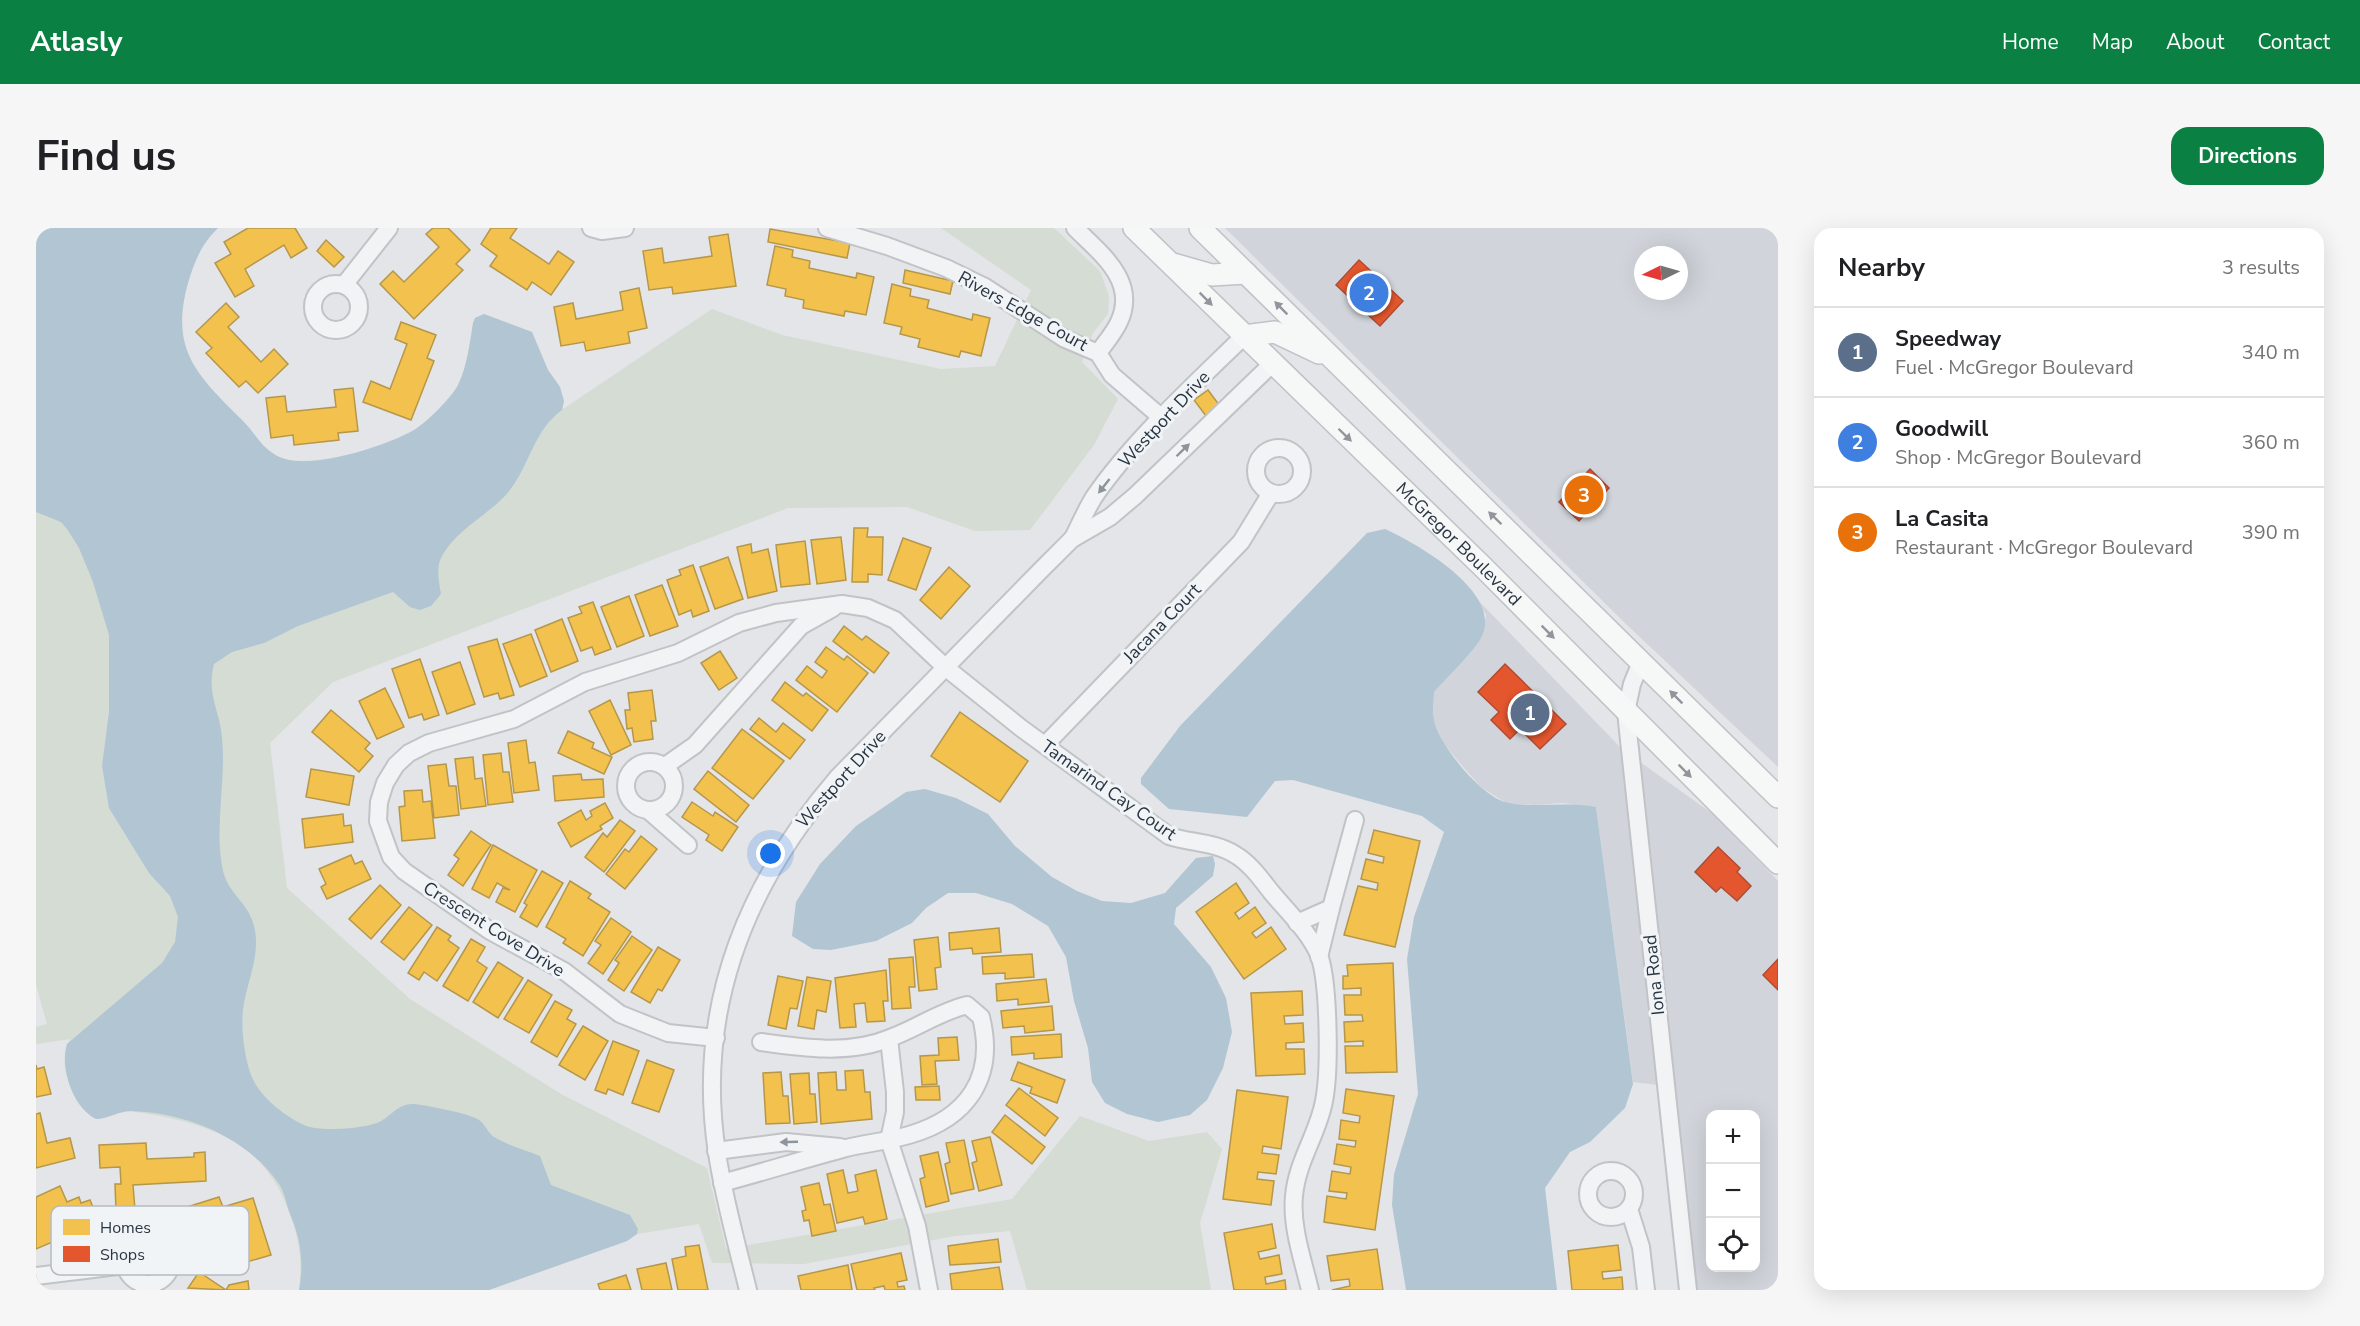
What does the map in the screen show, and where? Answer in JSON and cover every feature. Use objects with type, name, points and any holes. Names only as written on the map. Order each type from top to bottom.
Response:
[{"type":"main road","name":"McGregor Boulevard","points":[[1134,228],[1483,567],[1778,863]]},
{"type":"main road","points":[[1200,228],[1778,797]]},
{"type":"main road","points":[[1170,263],[1212,275],[1246,273]]},
{"type":"main road","points":[[1244,336],[1275,332],[1333,359]]},
{"type":"street","points":[[344,285],[389,228]]},
{"type":"street","points":[[591,228],[602,231],[625,228]]},
{"type":"street","name":"Rivers Edge Court","points":[[827,228],[887,246],[946,268],[985,287],[1065,339],[1098,353],[1112,375],[1162,418]]},
{"type":"street","points":[[1075,228],[1115,269],[1123,284],[1125,301],[1119,323],[1098,353]]},
{"type":"street","name":"Westport Drive","points":[[1072,539],[1093,499],[1162,418],[1244,336]]},
{"type":"street","name":"Westport Drive","points":[[748,1290],[716,1151],[713,1111],[716,1038],[725,983],[738,939],[751,906],[781,850],[810,809],[838,777],[1072,539],[1110,517],[1135,496],[1272,364]]},
{"type":"street","name":"Jacana Court","points":[[1045,745],[1241,542],[1271,493]]},
{"type":"street","points":[[664,766],[695,745],[801,626],[842,604]]},
{"type":"street","name":"Crescent Cove Drive","points":[[716,1038],[668,1033],[620,1014],[564,971],[490,931],[404,871],[391,857],[378,821],[379,802],[385,783],[396,765],[409,753],[429,743],[514,719],[585,682],[678,652],[739,623],[776,613],[842,604],[868,608],[895,620],[945,667]]},
{"type":"street","name":"Iona Road","points":[[1641,662],[1632,684],[1626,712],[1688,1290]]},
{"type":"street","name":"Tamarind Cay Court","points":[[945,667],[1045,745],[1169,836],[1185,842],[1220,847],[1235,854],[1250,867],[1297,923],[1319,957]]},
{"type":"street","points":[[649,811],[664,806],[673,794],[673,779],[664,766],[649,761],[641,763],[628,774],[626,790],[628,798],[634,805],[649,811],[688,845]]},
{"type":"street","name":"Tamarind Cay Court","points":[[1310,1290],[1297,1233],[1294,1198],[1303,1155],[1325,1100],[1325,996],[1319,957],[1356,820]]},
{"type":"street","points":[[1297,923],[1331,908]]},
{"type":"street","points":[[722,1183],[847,1148],[925,1130],[953,1113],[975,1089],[983,1075],[987,1056],[981,1017],[967,1005],[950,1009],[889,1039],[854,1046],[825,1048],[761,1042]]},
{"type":"street","points":[[889,1039],[895,1092],[895,1112],[889,1140],[917,1226],[929,1290]]},
{"type":"street","points":[[716,1151],[786,1142],[847,1148]]},
{"type":"street","points":[[1629,1209],[1641,1247],[1646,1290]]},
{"type":"street","points":[[36,1276],[51,1274]]},
{"type":"shaded area","points":[[36,228],[218,228],[199,253],[188,283],[182,327],[185,345],[201,375],[265,446],[275,455],[295,461],[351,454],[390,442],[418,428],[455,391],[466,362],[473,323],[475,318],[484,314],[532,332],[548,370],[560,387],[563,409],[712,309],[782,335],[941,369],[995,366],[1031,290],[941,228],[1054,228],[1100,271],[1109,296],[1108,314],[1093,333],[1082,362],[1118,399],[1094,445],[1030,530],[975,531],[907,507],[788,508],[333,682],[270,743],[287,888],[410,999],[561,1094],[707,1168],[726,1249],[1012,1199],[1080,1116],[1149,1141],[1207,1132],[1222,1149],[1200,1223],[1211,1290],[1027,1290],[1010,1231],[955,1236],[804,1264],[712,1263],[699,1224],[637,1234],[627,1241],[489,1290],[299,1290],[301,1269],[299,1249],[288,1209],[277,1185],[263,1166],[246,1150],[228,1138],[207,1129],[160,1116],[123,1112],[102,1118],[91,1116],[72,1090],[65,1070],[64,1059],[70,1039],[36,1044],[36,1027],[47,1024],[36,985]]},
{"type":"shaded area","points":[[1225,228],[1778,228],[1778,767],[1628,626]]},
{"type":"shaded area","points":[[1475,597],[1621,748],[1658,1085],[1633,1082],[1596,807],[1562,803],[1535,805],[1506,803],[1481,787],[1464,768],[1444,744],[1434,722],[1434,691],[1482,635],[1486,615]]},
{"type":"shaded area","points":[[1640,762],[1713,814],[1778,881],[1778,1290],[1697,1290]]},
{"type":"water","points":[[36,228],[218,228],[199,253],[188,283],[182,327],[185,345],[201,375],[265,446],[275,455],[295,461],[330,459],[349,455],[386,443],[419,427],[445,403],[458,385],[466,362],[475,318],[484,314],[532,332],[548,370],[560,387],[564,401],[562,410],[544,429],[512,487],[504,497],[462,532],[447,548],[439,566],[441,594],[431,606],[420,610],[410,607],[393,592],[298,626],[264,643],[232,652],[214,664],[212,691],[223,747],[220,854],[226,881],[247,910],[255,930],[254,960],[246,992],[242,1025],[248,1065],[253,1080],[258,1089],[272,1103],[296,1121],[319,1128],[341,1129],[372,1124],[408,1104],[438,1108],[475,1118],[494,1137],[540,1156],[551,1185],[630,1215],[638,1229],[637,1234],[627,1241],[489,1290],[299,1290],[300,1251],[297,1233],[284,1195],[266,1167],[250,1153],[214,1131],[173,1117],[131,1111],[96,1119],[80,1105],[74,1096],[65,1064],[67,1044],[162,963],[175,942],[178,917],[170,896],[149,873],[109,808],[102,766],[109,712],[109,635],[93,582],[79,548],[67,529],[61,522],[36,512]]},
{"type":"water","points":[[1385,529],[1416,545],[1453,571],[1469,586],[1480,603],[1485,619],[1482,636],[1478,642],[1434,692],[1435,724],[1455,758],[1476,783],[1487,792],[1509,803],[1596,807],[1633,1084],[1625,1108],[1590,1142],[1570,1152],[1545,1188],[1557,1290],[1406,1290],[1392,1205],[1394,1174],[1418,1094],[1407,959],[1414,917],[1444,832],[1422,816],[1293,780],[1275,781],[1247,817],[1169,809],[1141,784],[1141,778],[1180,726],[1367,533]]},
{"type":"water","points":[[925,789],[956,798],[988,814],[1015,846],[1052,877],[1077,891],[1102,901],[1131,903],[1165,893],[1196,858],[1213,856],[1215,864],[1213,876],[1176,908],[1174,924],[1211,967],[1226,998],[1232,1032],[1223,1068],[1207,1100],[1190,1115],[1158,1122],[1127,1114],[1105,1103],[1092,1082],[1088,1048],[1074,1001],[1066,957],[1048,926],[1012,904],[976,893],[948,893],[926,908],[912,923],[876,941],[831,950],[813,949],[792,936],[796,902],[820,864],[856,826],[906,792]]},
{"type":"building: Homes","points":[[248,228],[295,228],[307,248],[291,258],[284,245],[245,269],[254,286],[235,297],[215,263],[231,254],[224,242]]},
{"type":"building: Homes","points":[[433,228],[448,228],[470,250],[456,264],[463,270],[414,319],[380,284],[393,271],[404,282],[439,247],[426,234]]},
{"type":"building: Homes","points":[[491,228],[517,228],[510,238],[549,264],[558,251],[574,262],[551,295],[532,282],[527,290],[490,266],[497,256],[481,244]]},
{"type":"building: Homes","points":[[770,229],[850,243],[847,258],[768,242]]},
{"type":"building: Homes","points":[[728,234],[736,286],[673,294],[672,287],[649,290],[643,251],[662,248],[664,263],[712,256],[709,237]]},
{"type":"building: Homes","points":[[326,240],[344,257],[334,267],[317,251]]},
{"type":"building: Homes","points":[[775,246],[793,250],[792,257],[810,261],[809,268],[856,278],[857,273],[874,277],[866,315],[845,311],[844,316],[803,308],[804,300],[785,296],[786,289],[767,285]]},
{"type":"building: Homes","points":[[905,270],[953,281],[950,294],[903,283]]},
{"type":"building: Homes","points":[[892,284],[911,289],[910,296],[929,300],[927,308],[972,320],[973,314],[990,318],[981,356],[961,351],[959,357],[918,347],[920,339],[900,334],[902,327],[884,323]]},
{"type":"building: Homes","points":[[639,288],[647,328],[628,332],[630,343],[586,351],[584,342],[561,346],[554,307],[573,303],[576,319],[623,310],[620,292]]},
{"type":"building: Homes","points":[[226,303],[239,317],[228,327],[261,362],[274,349],[288,364],[258,393],[246,381],[239,387],[206,353],[212,348],[196,332]]},
{"type":"building: Homes","points":[[401,322],[436,335],[427,358],[434,361],[411,420],[363,402],[371,381],[390,389],[407,344],[395,339]]},
{"type":"building: Homes","points":[[353,388],[358,431],[338,433],[339,440],[294,445],[293,435],[271,438],[266,398],[285,396],[287,412],[336,407],[334,390]]},
{"type":"building: Homes","points":[[1208,390],[1220,406],[1206,416],[1194,400]]},
{"type":"building: Homes","points":[[854,528],[868,528],[867,537],[883,537],[882,575],[868,574],[868,582],[852,582]]},
{"type":"building: Homes","points":[[841,537],[846,580],[817,584],[811,540]]},
{"type":"building: Homes","points":[[903,538],[931,548],[916,590],[888,580]]},
{"type":"building: Homes","points":[[805,541],[810,584],[781,587],[776,545]]},
{"type":"building: Homes","points":[[751,544],[752,553],[768,549],[777,591],[748,598],[737,547]]},
{"type":"building: Homes","points":[[728,557],[743,599],[715,609],[700,567]]},
{"type":"building: Homes","points":[[693,565],[709,611],[693,617],[691,610],[679,615],[667,580],[681,575],[679,570]]},
{"type":"building: Homes","points":[[949,567],[970,586],[941,619],[920,600]]},
{"type":"building: Homes","points":[[662,585],[678,626],[650,636],[635,595]]},
{"type":"building: Homes","points":[[629,596],[644,636],[617,647],[601,607]]},
{"type":"building: Homes","points":[[593,602],[611,649],[595,655],[592,647],[581,651],[568,618],[582,613],[579,607]]},
{"type":"building: Homes","points":[[562,619],[578,661],[551,672],[535,630]]},
{"type":"building: Homes","points":[[844,626],[862,640],[866,636],[889,653],[874,673],[833,641]]},
{"type":"building: Homes","points":[[531,634],[547,676],[520,687],[503,644]]},
{"type":"building: Homes","points":[[497,639],[514,695],[500,699],[498,693],[484,697],[468,647]]},
{"type":"building: Homes","points":[[826,647],[844,660],[847,656],[868,673],[837,712],[796,680],[807,666],[822,678],[827,671],[815,662]]},
{"type":"building: Homes","points":[[720,651],[737,678],[719,690],[701,663]]},
{"type":"building: Homes","points":[[420,659],[439,715],[424,720],[422,714],[409,718],[392,669]]},
{"type":"building: Homes","points":[[460,662],[475,704],[447,714],[432,672]]},
{"type":"building: Homes","points":[[785,682],[803,696],[806,693],[828,710],[812,731],[772,700]]},
{"type":"building: Homes","points":[[385,688],[404,727],[377,739],[359,701]]},
{"type":"building: Homes","points":[[652,690],[656,721],[651,721],[653,739],[634,742],[632,728],[627,729],[625,710],[630,710],[628,693]]},
{"type":"building: Homes","points":[[610,700],[631,745],[611,755],[589,711]]},
{"type":"building: Homes","points":[[331,710],[370,743],[365,749],[373,756],[359,772],[312,732]]},
{"type":"building: Homes","points":[[960,712],[1028,761],[1000,802],[931,756]]},
{"type":"building: Homes","points":[[759,718],[776,732],[783,723],[805,740],[790,759],[750,729]]},
{"type":"building: Homes","points":[[742,729],[784,761],[753,799],[712,768]]},
{"type":"building: Homes","points":[[568,731],[594,743],[592,748],[612,757],[604,774],[558,753]]},
{"type":"building: Homes","points":[[526,740],[529,763],[535,762],[539,790],[514,793],[508,743]]},
{"type":"building: Homes","points":[[501,753],[503,772],[509,772],[513,802],[488,805],[483,755]]},
{"type":"building: Homes","points":[[473,757],[475,779],[482,778],[486,806],[461,809],[455,759]]},
{"type":"building: Homes","points":[[446,764],[449,786],[456,786],[459,815],[434,818],[428,766]]},
{"type":"building: Homes","points":[[311,769],[354,776],[349,805],[306,797]]},
{"type":"building: Homes","points":[[708,771],[749,805],[736,822],[694,789]]},
{"type":"building: Homes","points":[[581,774],[582,780],[603,779],[604,797],[555,801],[553,776]]},
{"type":"building: Homes","points":[[422,790],[423,802],[431,801],[435,838],[402,841],[399,807],[405,806],[404,791]]},
{"type":"building: Homes","points":[[692,802],[713,816],[715,812],[738,827],[722,851],[706,840],[709,835],[682,817]]},
{"type":"building: Homes","points":[[605,803],[613,818],[600,826],[602,829],[571,847],[558,823],[581,810],[586,820],[592,816],[590,811]]},
{"type":"building: Homes","points":[[343,814],[344,826],[351,825],[353,842],[305,848],[302,819]]},
{"type":"building: Homes","points":[[620,820],[635,831],[604,872],[585,857],[603,833],[607,837]]},
{"type":"building: Homes","points":[[1374,830],[1420,841],[1395,947],[1344,935],[1358,886],[1377,890],[1378,883],[1361,879],[1366,859],[1383,863],[1384,857],[1368,853]]},
{"type":"building: Homes","points":[[471,831],[491,845],[463,886],[448,875],[459,859],[454,855]]},
{"type":"building: Homes","points":[[641,836],[657,849],[625,889],[606,874],[625,849],[629,852]]},
{"type":"building: Homes","points":[[493,845],[537,870],[515,912],[496,902],[503,888],[510,890],[497,883],[489,898],[472,889]]},
{"type":"building: Homes","points":[[351,855],[355,864],[362,861],[371,879],[327,899],[321,887],[326,884],[319,869]]},
{"type":"building: Homes","points":[[542,871],[563,883],[537,927],[520,917],[527,905],[524,903]]},
{"type":"building: Homes","points":[[570,881],[591,894],[588,898],[610,912],[583,956],[563,943],[566,939],[546,927]]},
{"type":"building: Homes","points":[[1236,883],[1249,903],[1235,913],[1239,919],[1255,907],[1266,923],[1252,933],[1256,938],[1271,927],[1286,949],[1244,979],[1196,912]]},
{"type":"building: Homes","points":[[380,885],[401,905],[371,939],[349,919]]},
{"type":"building: Homes","points":[[409,907],[432,925],[404,960],[381,942]]},
{"type":"building: Homes","points":[[611,918],[631,932],[603,974],[588,963],[601,945],[595,941]]},
{"type":"building: Homes","points":[[437,927],[451,936],[448,940],[459,948],[437,981],[424,972],[419,980],[408,973]]},
{"type":"building: Homes","points":[[999,928],[1001,952],[973,954],[972,948],[950,950],[949,933]]},
{"type":"building: Homes","points":[[632,936],[652,950],[624,991],[608,980],[619,963],[615,960]]},
{"type":"building: Homes","points":[[938,937],[941,967],[935,968],[937,989],[919,991],[914,940]]},
{"type":"building: Homes","points":[[471,939],[485,947],[477,961],[487,968],[468,1001],[443,986]]},
{"type":"building: Homes","points":[[658,947],[680,960],[662,991],[658,989],[650,1003],[631,992]]},
{"type":"building: Homes","points":[[1032,954],[1034,977],[1005,979],[1005,973],[983,974],[982,957]]},
{"type":"building: Homes","points":[[913,957],[915,987],[909,987],[911,1008],[892,1009],[889,959]]},
{"type":"building: Homes","points":[[498,962],[523,978],[498,1018],[473,1002]]},
{"type":"building: Homes","points":[[1393,963],[1397,1072],[1346,1073],[1345,1046],[1363,1046],[1363,1041],[1345,1042],[1344,1022],[1363,1021],[1362,1015],[1345,1015],[1344,995],[1361,995],[1361,988],[1343,989],[1343,976],[1348,976],[1347,965]]},
{"type":"building: Homes","points":[[886,970],[888,1001],[883,1001],[885,1021],[867,1022],[865,1003],[854,1004],[856,1027],[840,1028],[835,978]]},
{"type":"building: Homes","points":[[778,976],[803,981],[797,1009],[790,1008],[786,1029],[768,1025]]},
{"type":"building: Homes","points":[[807,977],[831,981],[826,1012],[817,1010],[814,1029],[798,1026]]},
{"type":"building: Homes","points":[[1046,979],[1049,1002],[1018,1005],[1018,999],[997,1001],[996,984]]},
{"type":"building: Homes","points":[[528,980],[552,995],[529,1033],[504,1019]]},
{"type":"building: Homes","points":[[1302,991],[1303,1015],[1284,1016],[1285,1024],[1303,1023],[1304,1042],[1286,1043],[1286,1049],[1304,1049],[1305,1074],[1256,1076],[1251,993]]},
{"type":"building: Homes","points":[[555,1001],[572,1010],[567,1019],[576,1024],[557,1057],[531,1042]]},
{"type":"building: Homes","points":[[1052,1006],[1054,1030],[1025,1033],[1024,1026],[1003,1028],[1001,1011]]},
{"type":"building: Homes","points":[[583,1026],[608,1041],[585,1080],[559,1065]]},
{"type":"building: Homes","points":[[1061,1034],[1062,1057],[1034,1059],[1034,1053],[1012,1055],[1011,1037]]},
{"type":"building: Homes","points":[[957,1037],[959,1060],[935,1061],[937,1084],[922,1085],[920,1056],[939,1055],[938,1038]]},
{"type":"building: Homes","points":[[613,1041],[639,1051],[623,1095],[608,1089],[606,1094],[595,1090]]},
{"type":"building: Homes","points":[[647,1060],[674,1070],[659,1112],[632,1103]]},
{"type":"building: Homes","points":[[1018,1062],[1065,1080],[1057,1103],[1030,1093],[1032,1087],[1011,1080]]},
{"type":"building: Homes","points":[[36,1065],[37,1069],[44,1067],[51,1094],[36,1097]]},
{"type":"building: Homes","points":[[863,1070],[865,1092],[870,1092],[872,1119],[821,1124],[818,1073],[836,1072],[837,1090],[846,1090],[845,1071]]},
{"type":"building: Homes","points":[[781,1072],[783,1096],[788,1096],[790,1123],[766,1124],[763,1073]]},
{"type":"building: Homes","points":[[809,1073],[810,1094],[815,1094],[817,1122],[794,1124],[790,1074]]},
{"type":"building: Homes","points":[[939,1086],[940,1100],[916,1100],[915,1087]]},
{"type":"building: Homes","points":[[1019,1088],[1058,1118],[1045,1136],[1006,1105]]},
{"type":"building: Homes","points":[[1346,1089],[1394,1096],[1375,1230],[1324,1222],[1327,1196],[1346,1199],[1347,1193],[1329,1191],[1332,1171],[1350,1174],[1351,1167],[1334,1164],[1337,1144],[1355,1147],[1356,1141],[1339,1139],[1341,1120],[1359,1123],[1360,1116],[1343,1113]]},
{"type":"building: Homes","points":[[1237,1090],[1288,1097],[1281,1149],[1263,1146],[1262,1153],[1279,1155],[1276,1174],[1258,1172],[1257,1179],[1274,1181],[1271,1205],[1223,1199]]},
{"type":"building: Homes","points":[[40,1113],[47,1143],[70,1138],[75,1158],[36,1168],[36,1114]]},
{"type":"building: Homes","points":[[1005,1115],[1045,1147],[1032,1164],[992,1132]]},
{"type":"building: Homes","points":[[990,1137],[1002,1185],[979,1191],[972,1163],[977,1161],[972,1141]]},
{"type":"building: Homes","points":[[964,1140],[974,1189],[951,1194],[945,1164],[950,1162],[946,1143]]},
{"type":"building: Homes","points":[[146,1143],[147,1159],[194,1157],[194,1153],[205,1152],[206,1181],[133,1185],[135,1206],[116,1206],[115,1184],[121,1184],[120,1167],[100,1168],[99,1145]]},
{"type":"building: Homes","points":[[938,1152],[949,1201],[926,1207],[920,1179],[925,1177],[920,1156]]},
{"type":"building: Homes","points":[[843,1170],[848,1193],[858,1191],[855,1175],[876,1170],[887,1219],[865,1224],[863,1217],[837,1223],[827,1174]]},
{"type":"building: Homes","points":[[819,1183],[824,1205],[830,1204],[836,1231],[812,1236],[809,1220],[804,1221],[802,1211],[806,1210],[801,1187]]},
{"type":"building: Homes","points":[[60,1186],[67,1202],[79,1197],[81,1203],[90,1200],[92,1206],[51,1206],[51,1243],[36,1249],[36,1197]]},
{"type":"building: Homes","points":[[219,1197],[223,1206],[190,1206]]},
{"type":"building: Homes","points":[[253,1198],[271,1255],[249,1261],[249,1206],[226,1206]]},
{"type":"building: Homes","points":[[1272,1224],[1276,1248],[1258,1252],[1260,1259],[1279,1255],[1282,1274],[1265,1277],[1266,1284],[1285,1280],[1286,1290],[1234,1290],[1224,1233]]},
{"type":"building: Homes","points":[[998,1239],[1001,1262],[950,1265],[948,1246]]},
{"type":"building: Homes","points":[[699,1245],[708,1290],[678,1290],[672,1259],[686,1256],[685,1247]]},
{"type":"building: Homes","points":[[1618,1245],[1621,1270],[1602,1272],[1603,1279],[1622,1277],[1623,1290],[1572,1290],[1568,1251]]},
{"type":"building: Homes","points":[[1377,1249],[1383,1290],[1332,1290],[1350,1286],[1349,1279],[1331,1281],[1327,1256]]},
{"type":"building: Homes","points":[[901,1253],[907,1280],[897,1282],[898,1287],[904,1286],[905,1290],[885,1290],[884,1286],[874,1288],[875,1290],[857,1290],[851,1264]]},
{"type":"building: Homes","points":[[666,1263],[672,1290],[642,1290],[637,1269]]},
{"type":"building: Homes","points":[[848,1265],[852,1290],[801,1290],[798,1276]]},
{"type":"building: Homes","points":[[999,1267],[1003,1290],[952,1290],[950,1274]]},
{"type":"building: Homes","points":[[197,1275],[204,1275],[226,1290],[188,1288]]},
{"type":"building: Homes","points":[[626,1275],[631,1290],[600,1290],[598,1284]]},
{"type":"building: Homes","points":[[248,1281],[249,1290],[226,1290],[229,1285]]},
{"type":"building: Shops","points":[[1359,260],[1403,301],[1380,326],[1336,285]]},
{"type":"building: Shops","points":[[1590,469],[1609,488],[1579,521],[1559,502]]},
{"type":"building: Shops","points":[[1505,664],[1566,724],[1540,749],[1520,729],[1510,739],[1491,720],[1499,712],[1478,692]]},
{"type":"building: Shops","points":[[1718,847],[1740,868],[1737,872],[1751,886],[1737,901],[1721,887],[1716,892],[1695,872]]},
{"type":"building: Shops","points":[[1778,959],[1778,990],[1763,975]]},
{"type":"place","name":"Goodwill","points":[[1369,293]]},
{"type":"place","name":"La Casita","points":[[1584,495]]},
{"type":"place","name":"Speedway","points":[[1530,713]]}]
